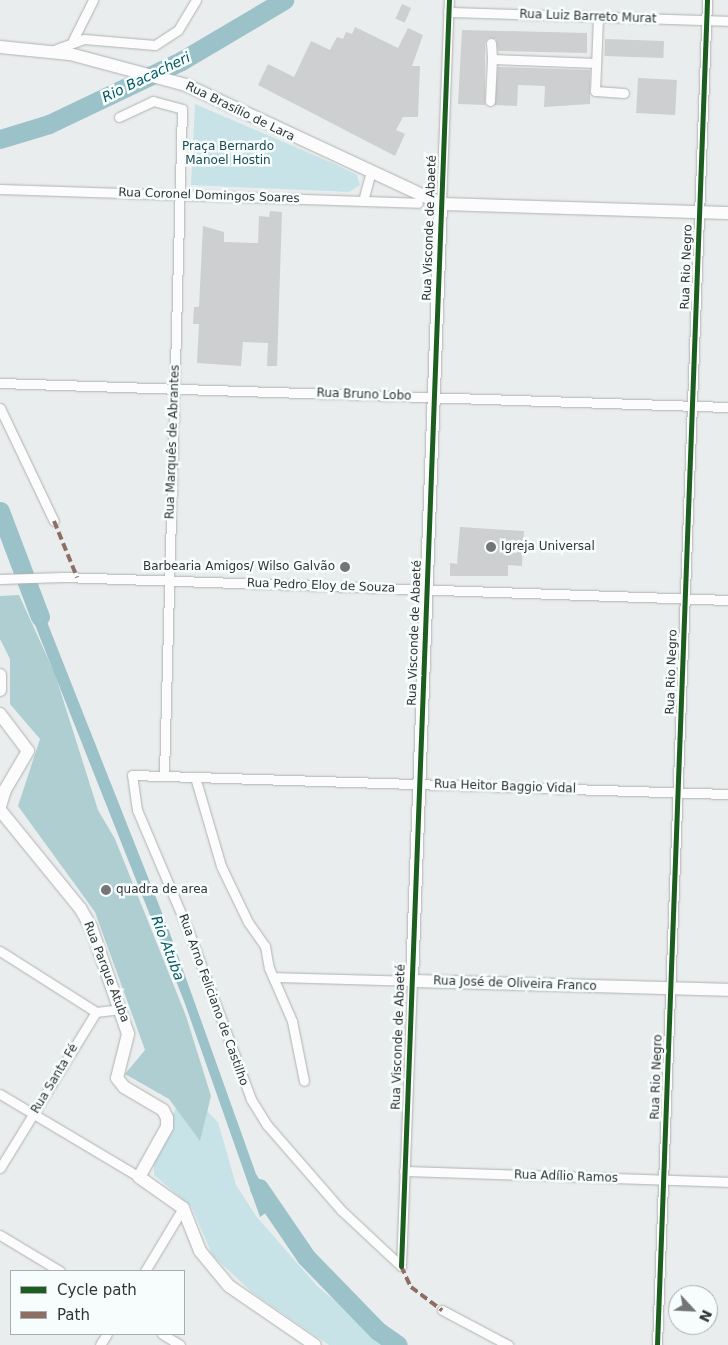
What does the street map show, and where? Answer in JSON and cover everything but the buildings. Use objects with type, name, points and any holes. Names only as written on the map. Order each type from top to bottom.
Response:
[{"type":"street","points":[[73,40],[93,0]]},
{"type":"street","points":[[51,51],[73,40],[155,45],[178,30],[196,0]]},
{"type":"street","name":"Rua Visconde de Abaeté","points":[[401,1266],[449,0]]},
{"type":"street","name":"Rua Rio Negro","points":[[657,1345],[707,0]]},
{"type":"street","name":"Rua Luiz Barreto Murat","points":[[448,12],[728,21]]},
{"type":"street","points":[[598,17],[595,91],[624,93]]},
{"type":"street","points":[[490,101],[491,42]]},
{"type":"street","name":"Rua Brasílio de Lara","points":[[0,46],[51,51],[118,65],[186,85],[370,174],[441,204]]},
{"type":"street","points":[[492,59],[596,63]]},
{"type":"street","name":"Rua Brasílio de Lara","points":[[119,117],[152,101],[182,109]]},
{"type":"street","name":"Rua Marquês de Abrantes","points":[[164,776],[182,109]]},
{"type":"street","points":[[363,201],[370,174]]},
{"type":"street","name":"Rua Coronel Domingos Soares","points":[[0,189],[418,203]]},
{"type":"street","points":[[441,204],[728,214]]},
{"type":"street","name":"Rua Bruno Lobo","points":[[0,383],[728,407]]},
{"type":"street","points":[[0,408],[54,521]]},
{"type":"street","name":"Rua Pedro Eloy de Souza","points":[[0,579],[63,577],[169,580],[728,600]]},
{"type":"street","points":[[0,675],[0,690]]},
{"type":"street","points":[[0,714],[28,751],[5,790],[0,806]]},
{"type":"street","name":"Rua Heitor Baggio Vidal","points":[[132,775],[728,794]]},
{"type":"street","name":"Rua Arno Feliciano de Castilho","points":[[132,775],[136,810],[188,930],[251,1099],[267,1126],[341,1210],[401,1266]]},
{"type":"street","points":[[195,777],[213,845],[248,922],[264,942],[273,977],[292,1021],[304,1081]]},
{"type":"street","name":"Rua Parque Atuba","points":[[0,810],[80,908],[121,1009],[128,1034],[117,1078],[124,1087],[163,1110],[168,1118],[167,1127],[139,1177]]},
{"type":"street","points":[[0,952],[96,1012],[121,1009]]},
{"type":"street","name":"Rua José de Oliveira Franco","points":[[273,977],[728,990]]},
{"type":"street","name":"Rua Santa Fé","points":[[0,1168],[96,1012]]},
{"type":"street","points":[[0,1094],[139,1177],[184,1208],[200,1251],[223,1280],[313,1344]]},
{"type":"street","name":"Rua Adílio Ramos","points":[[404,1171],[728,1182]]},
{"type":"street","points":[[146,1270],[184,1208]]},
{"type":"street","points":[[0,1235],[58,1270]]},
{"type":"street","points":[[442,1310],[508,1345]]},
{"type":"street","points":[[164,1335],[180,1345]]},
{"type":"green space","name":"Praça Bernardo Manoel Hostin","points":[[195,104],[337,165],[357,175],[360,185],[349,192],[191,185]]},
{"type":"green space","points":[[184,1088],[218,1122],[236,1185],[256,1216],[317,1286],[389,1345],[329,1345],[253,1293],[213,1256],[191,1206],[154,1175],[154,1161]]},
{"type":"shaded area","points":[[19,595],[55,674],[98,810],[115,839],[186,1016],[211,1096],[200,1141],[169,1099],[125,1074],[145,1050],[95,912],[18,806],[40,739],[10,704],[10,659],[0,639],[0,596]]},
{"type":"water","points":[[22,592],[36,594],[168,928],[256,1174],[276,1206],[260,1217],[184,1001]]},
{"type":"waterway","name":"Rio Bacacheri","points":[[0,139],[49,124],[181,61],[284,0]]},
{"type":"waterway","name":"Rio Atuba","points":[[0,511],[40,617]]},
{"type":"waterway","name":"Rio Atuba","points":[[259,1188],[306,1257],[378,1331],[398,1345]]},
{"type":"marked path","points":[[54,521],[77,577]]},
{"type":"marked path","points":[[401,1266],[411,1287],[442,1310]]},
{"type":"cycle path","points":[[401,1266],[449,0]]},
{"type":"cycle path","points":[[657,1345],[707,0]]},
{"type":"place","name":"Igreja Universal","points":[[491,547]]},
{"type":"place","name":"Barbearia Amigos/ Wilso Galvão","points":[[345,567]]},
{"type":"place","name":"quadra de area","points":[[106,890]]}]
